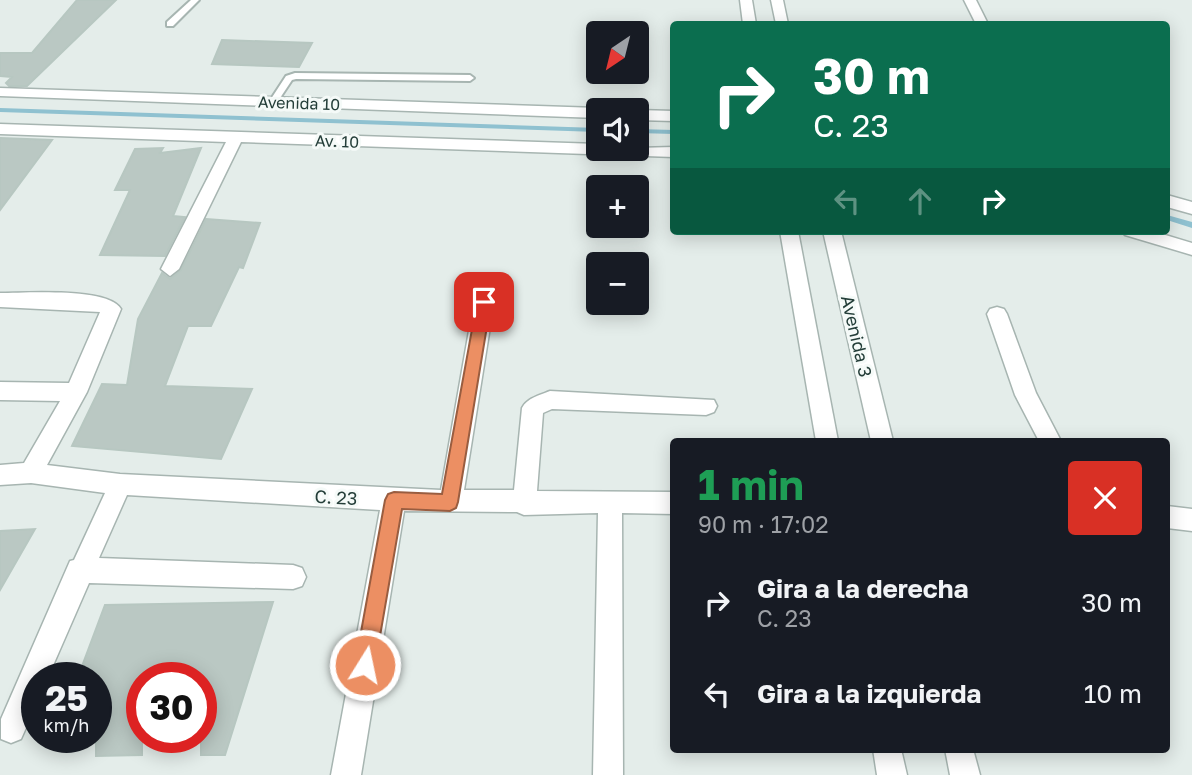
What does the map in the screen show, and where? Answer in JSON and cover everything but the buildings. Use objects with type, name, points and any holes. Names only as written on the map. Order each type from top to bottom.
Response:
[{"type":"street","points":[[746,0],[750,21]]},
{"type":"street","points":[[777,0],[781,21]]},
{"type":"street","points":[[970,0],[980,21]]},
{"type":"street","name":"Avenida 10","points":[[0,92],[586,113]]},
{"type":"street","points":[[649,115],[670,116]]},
{"type":"street","name":"Av. 10","points":[[0,129],[670,152]]},
{"type":"street","points":[[170,269],[236,137]]},
{"type":"street","points":[[1170,202],[1192,208]]},
{"type":"street","points":[[790,235],[826,438]]},
{"type":"street","name":"Avenida 3","points":[[833,235],[881,438]]},
{"type":"street","points":[[1145,235],[1192,249]]},
{"type":"street","points":[[0,300],[102,303],[111,309],[76,392],[31,473]]},
{"type":"street","points":[[450,502],[484,302]]},
{"type":"street","points":[[997,314],[1026,395],[1048,438]]},
{"type":"street","points":[[0,391],[76,392]]},
{"type":"street","points":[[524,504],[533,408],[550,400],[706,406]]},
{"type":"street","name":"C. 23","points":[[0,475],[31,473],[120,484],[394,500],[524,504],[670,503]]},
{"type":"street","points":[[11,729],[79,570],[120,484]]},
{"type":"street","points":[[346,775],[394,500]]},
{"type":"street","points":[[608,775],[610,502]]},
{"type":"street","points":[[1170,517],[1192,520]]},
{"type":"street","points":[[79,570],[293,577]]},
{"type":"street","points":[[888,753],[892,775]]},
{"type":"street","points":[[960,753],[965,775]]},
{"type":"lane","points":[[170,23],[195,0]]},
{"type":"lane","points":[[274,102],[289,78],[295,76],[470,78]]},
{"type":"waterway","points":[[0,110],[586,130]]},
{"type":"waterway","points":[[649,131],[670,132]]},
{"type":"waterway","points":[[1170,218],[1192,225]]},
{"type":"route","points":[[365,665],[394,500],[450,502],[484,302]]}]
